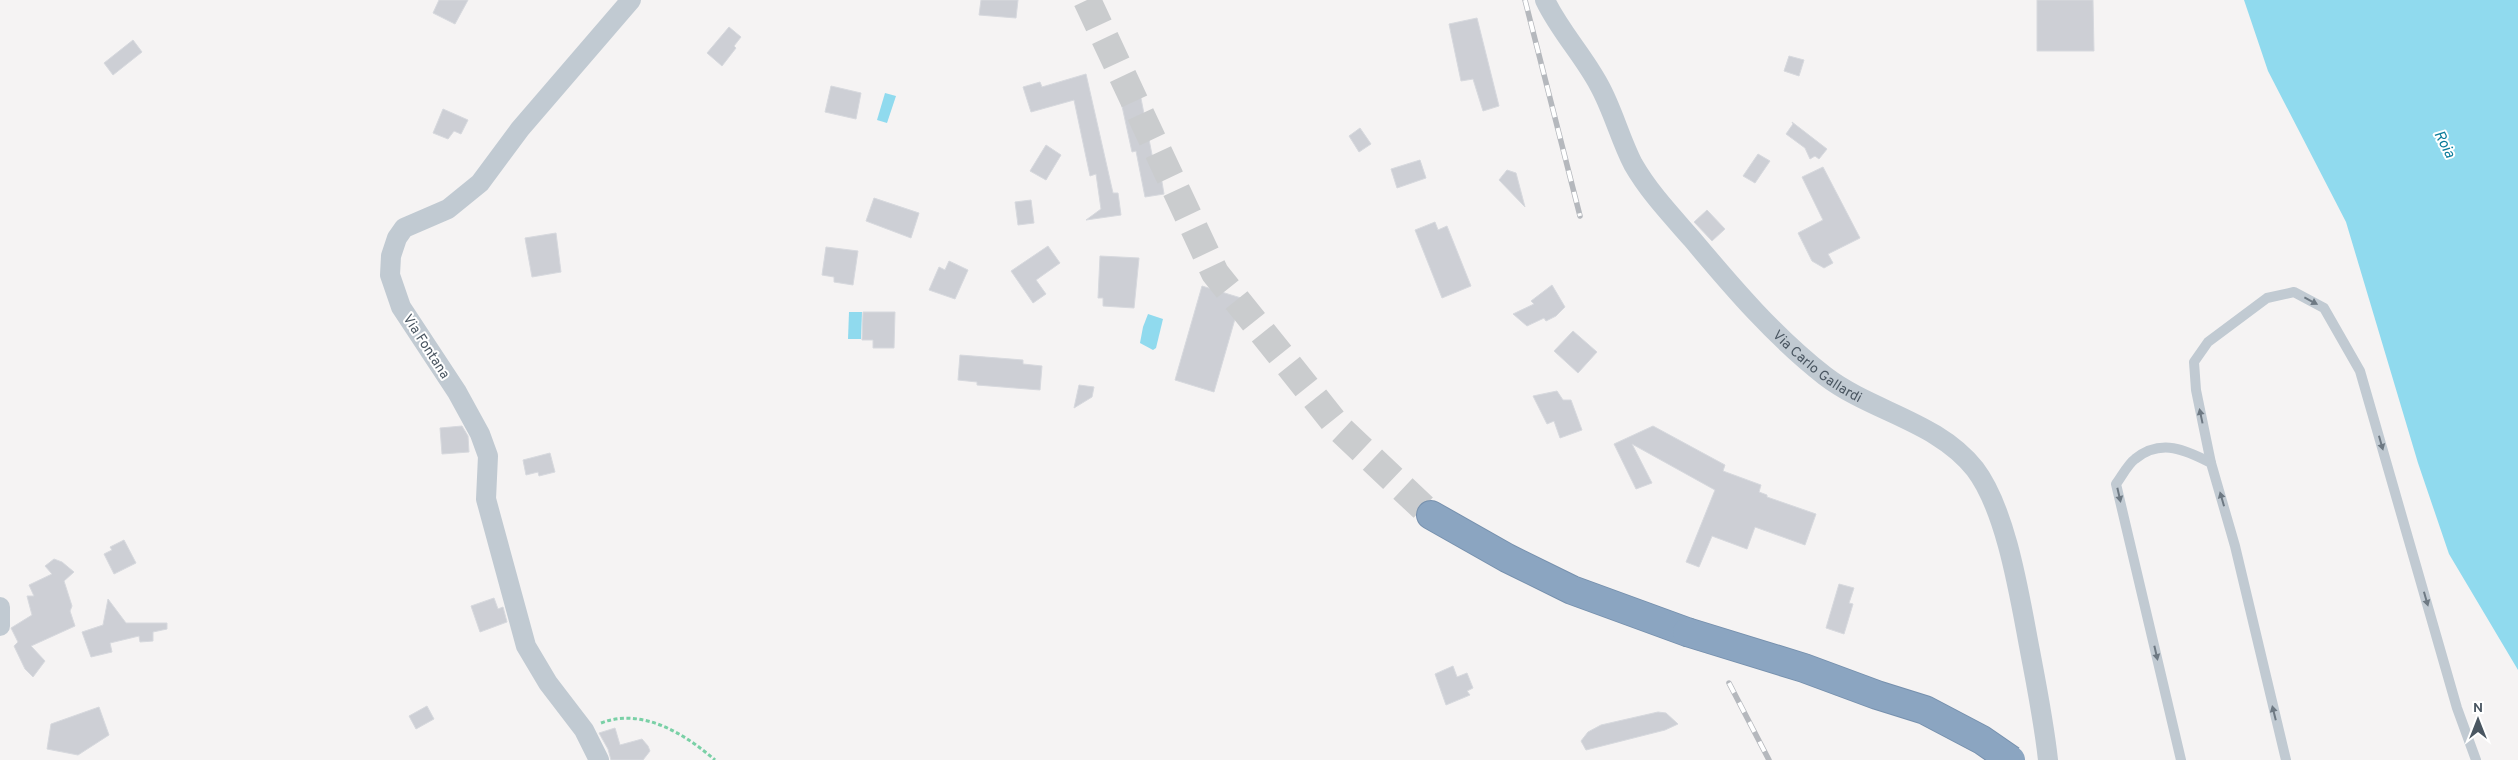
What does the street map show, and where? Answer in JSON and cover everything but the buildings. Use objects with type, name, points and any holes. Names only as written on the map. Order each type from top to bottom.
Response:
[{"type":"highway","points":[[1431,515],[1506,558],[1572,590],[1687,632],[1804,668],[1877,695],[1925,710],[1982,740],[2011,760]]},
{"type":"street","name":"Via Fontana","points":[[599,760],[584,730],[548,683],[526,646],[486,499],[488,456],[480,434],[457,392],[401,307],[390,275],[391,256],[397,238],[404,228],[448,209],[480,183],[520,129],[630,0]]},
{"type":"street","name":"Via Carlo Gallardi","points":[[1545,0],[1600,86],[1632,162],[1648,188],[1714,265],[1784,341],[1833,382],[1932,433],[1957,451],[1974,469],[1990,498],[2017,581],[2045,732],[2048,760]]},
{"type":"street","points":[[0,607],[0,626]]},
{"type":"lane","points":[[2286,760],[2235,546],[2212,463],[2196,390],[2194,362],[2208,342],[2267,298],[2294,292],[2324,308],[2360,371],[2457,708],[2476,760]]},
{"type":"lane","points":[[2181,760],[2116,484],[2134,459],[2155,448],[2185,449],[2212,463]]},
{"type":"path","points":[[584,730],[609,720],[640,719],[670,729],[698,745],[715,760]]},
{"type":"water","name":"Roia","points":[[2244,0],[2518,0],[2518,670],[2449,554],[2418,463],[2346,222],[2268,71]]},
{"type":"water","points":[[885,93],[896,96],[887,123],[877,120]]},
{"type":"water","points":[[849,312],[862,312],[861,339],[848,339]]},
{"type":"water","points":[[1148,314],[1163,319],[1156,348],[1153,350],[1140,343]]},
{"type":"tunnel","points":[[1087,0],[1215,273],[1339,428],[1431,515]]},
{"type":"railway","points":[[1525,0],[1580,216]]},
{"type":"railway","points":[[1729,683],[1769,760]]}]
